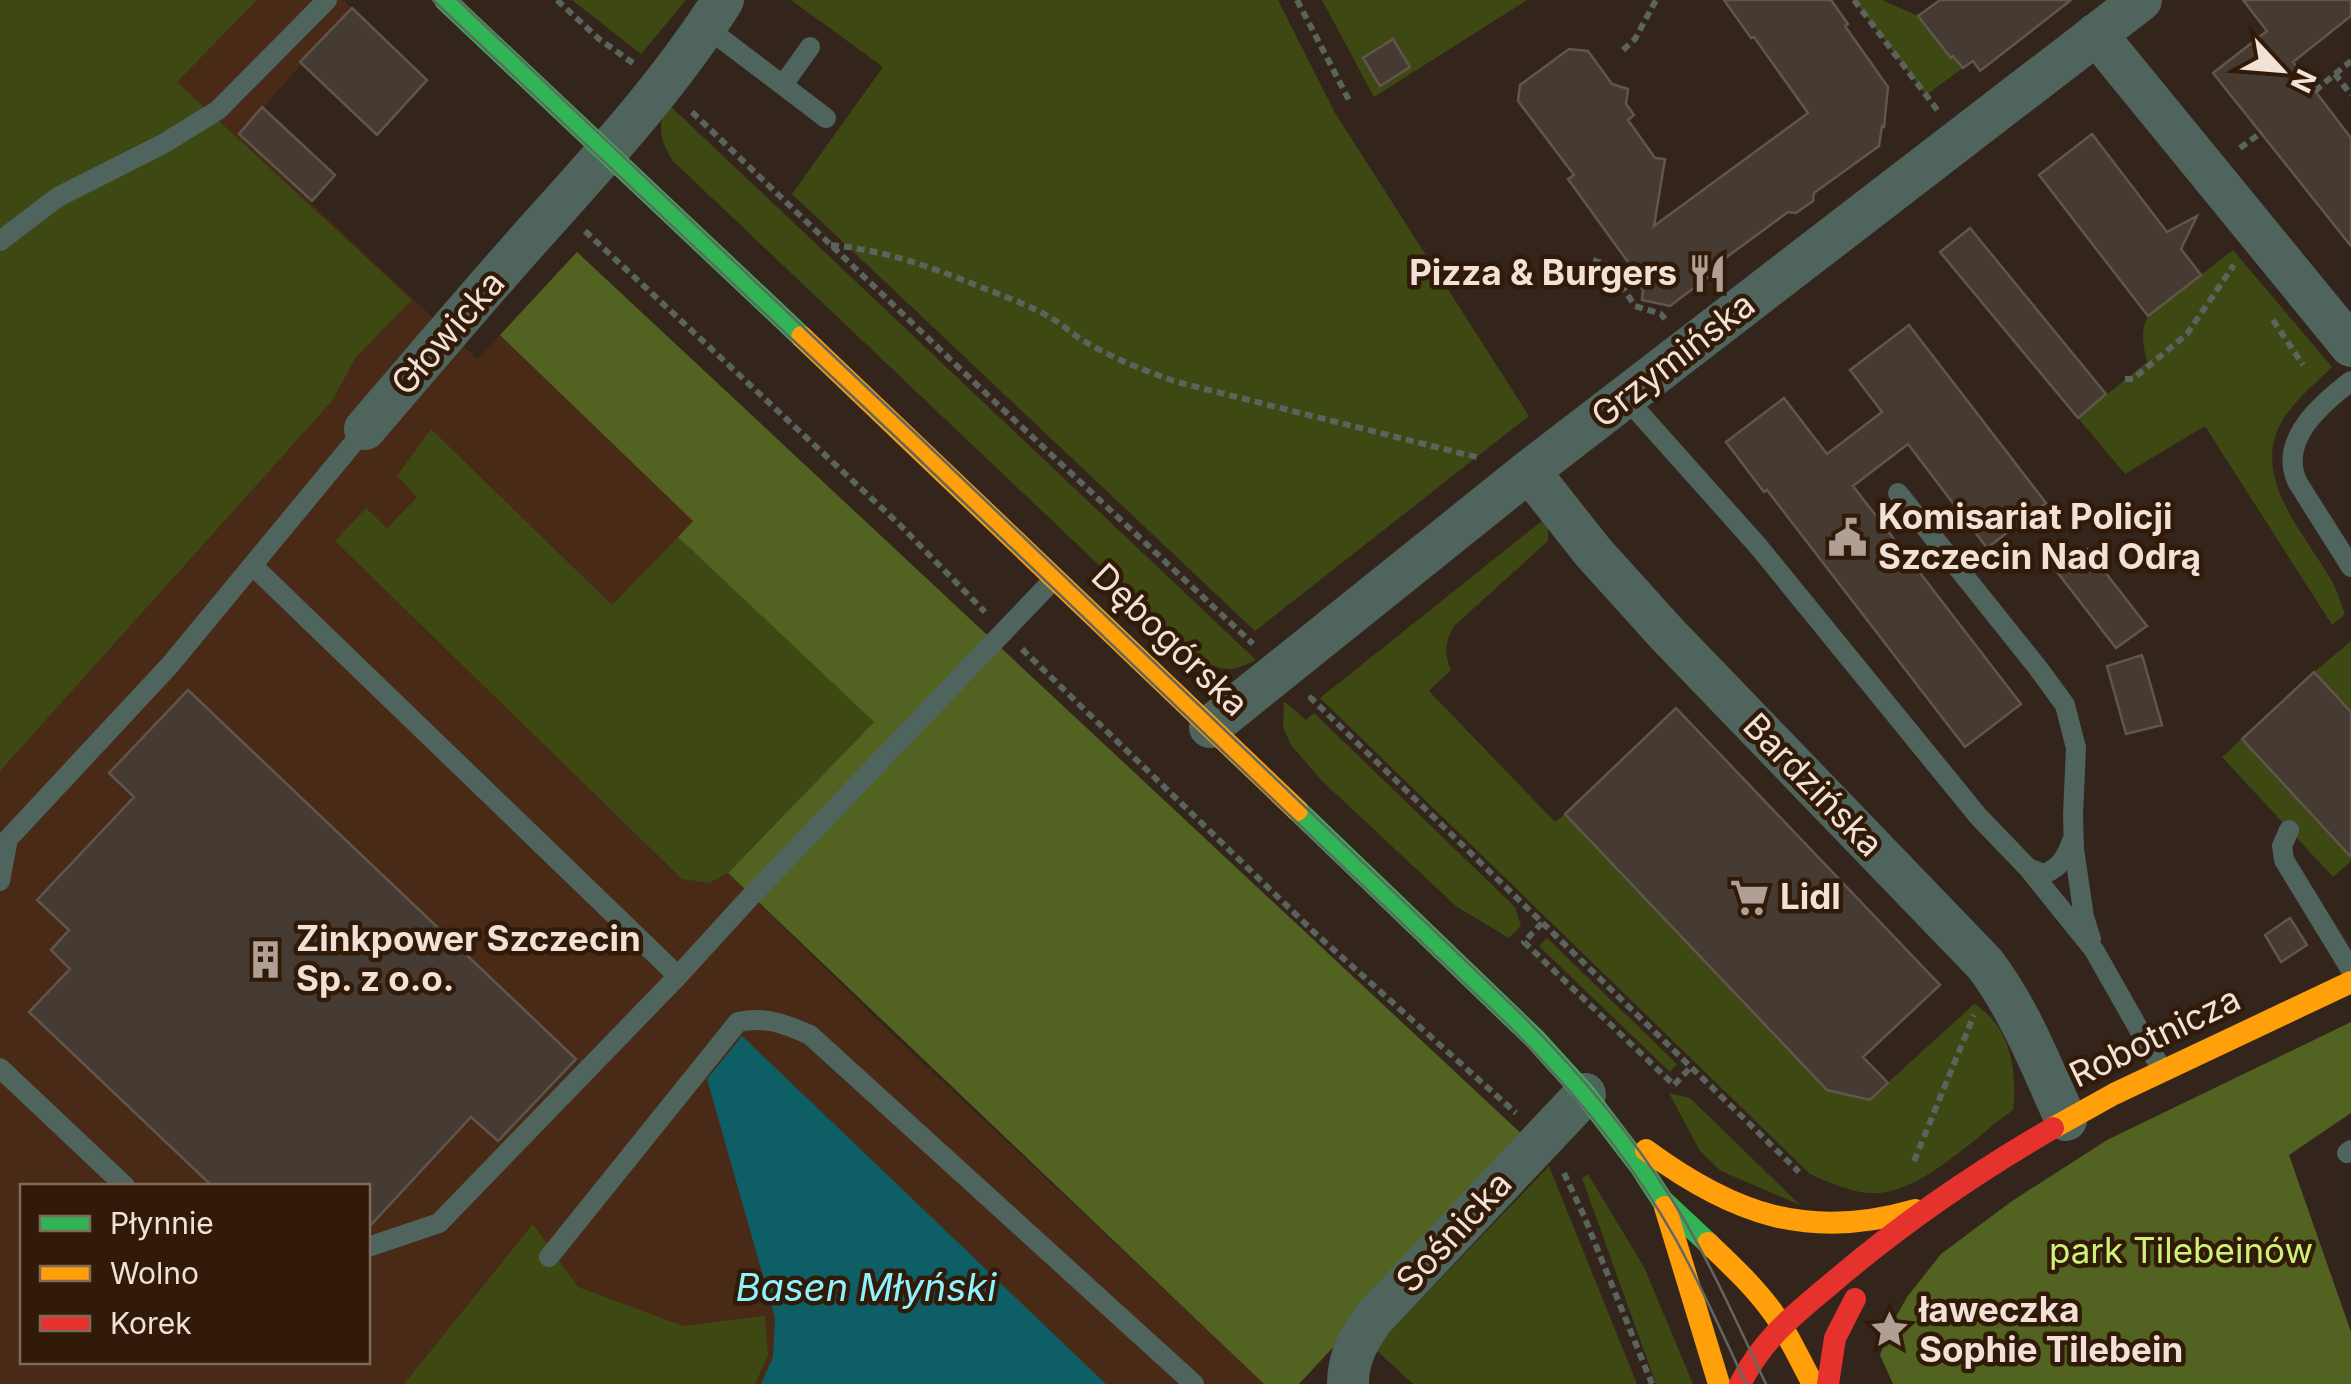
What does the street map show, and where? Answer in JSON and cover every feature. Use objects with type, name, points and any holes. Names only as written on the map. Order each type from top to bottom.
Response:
[{"type":"street","name":"Dębogórska","points":[[445,0],[1510,1014],[1585,1094],[1662,1200],[1745,1278],[1776,1317],[1813,1384]]},
{"type":"street","name":"Grzymińska","points":[[1210,727],[1509,466],[1625,397],[2141,0]]},
{"type":"street","name":"Głowicka","points":[[365,429],[664,85],[714,13]]},
{"type":"street","points":[[2096,34],[2351,346]]},
{"type":"street","name":"Bardzińska","points":[[1509,466],[1991,972],[2020,1016],[2066,1120]]},
{"type":"street","name":"Robotnicza","points":[[1781,1329],[1880,1242],[2066,1120],[2351,982]]},
{"type":"street","name":"Sośnicka","points":[[1348,1384],[1354,1350],[1373,1319],[1585,1094]]},
{"type":"street","name":"Robotnicza","points":[[1585,1094],[1630,1138],[1687,1180],[1739,1205],[1794,1221],[1854,1225],[1896,1218],[1996,1165]]},
{"type":"street","name":"Robotnicza","points":[[1781,1329],[1828,1319],[1855,1299],[1913,1233],[1996,1165]]},
{"type":"street","name":"Dębogórska","points":[[1662,1200],[1719,1384]]},
{"type":"street","name":"Dębogórska","points":[[1676,1241],[1719,1306]]},
{"type":"street","name":"Robotnicza","points":[[1828,1384],[1831,1353],[1855,1299]]},
{"type":"street","points":[[1752,1326],[1781,1329]]},
{"type":"street","points":[[1738,1370],[1781,1329]]},
{"type":"lane","points":[[0,241],[58,197],[163,144],[218,110],[327,0]]},
{"type":"lane","points":[[714,13],[783,85],[826,118]]},
{"type":"lane","points":[[783,85],[810,46]]},
{"type":"lane","points":[[2351,380],[2311,418],[2296,440],[2292,458],[2298,483],[2351,568]]},
{"type":"lane","points":[[1625,397],[1758,546],[1978,816],[2028,868],[2094,950],[2163,1072]]},
{"type":"lane","name":"Głowicka","points":[[0,881],[8,839],[170,665],[365,429]]},
{"type":"lane","points":[[1898,493],[2064,706],[2076,748],[2073,839],[2084,917],[2094,950]]},
{"type":"lane","points":[[252,566],[678,976]]},
{"type":"lane","points":[[370,1246],[439,1223],[1055,578]]},
{"type":"lane","points":[[2289,830],[2282,846],[2284,860],[2351,970]]},
{"type":"lane","points":[[2028,868],[2044,874],[2057,868],[2073,839]]},
{"type":"lane","points":[[549,1256],[738,1022],[755,1018],[810,1035],[1194,1384]]},
{"type":"lane","points":[[0,1068],[123,1184]]},
{"type":"lane","points":[[1676,1241],[1738,1370]]},
{"type":"path","points":[[557,0],[599,39],[664,85],[1254,645]]},
{"type":"path","points":[[1296,0],[1350,104]]},
{"type":"path","points":[[1624,50],[1656,0]]},
{"type":"path","points":[[1854,0],[1940,114]]},
{"type":"path","points":[[2315,90],[2351,61]]},
{"type":"path","points":[[2335,74],[2351,95]]},
{"type":"path","points":[[584,231],[899,524],[1004,632],[1315,933],[1543,1137],[1584,1216],[1652,1384]]},
{"type":"path","points":[[830,244],[866,248],[959,278],[1050,316],[1080,339],[1177,382],[1509,466]]},
{"type":"path","points":[[1592,260],[1608,265],[1635,306],[1660,314]]},
{"type":"path","points":[[2125,379],[2134,378],[2187,334],[2235,264]]},
{"type":"path","points":[[1311,698],[1812,1184]]},
{"type":"path","points":[[1542,923],[1524,942],[1674,1085],[1691,1067]]},
{"type":"path","points":[[1914,1164],[1991,972]]},
{"type":"shaded area","points":[[0,0],[343,0],[351,8],[239,135],[477,359],[577,252],[959,635],[728,873],[889,1031],[1265,1384],[0,1384]]},
{"type":"green space","points":[[0,0],[257,0],[177,82],[412,300],[356,357],[332,401],[0,771]]},
{"type":"green space","points":[[572,0],[686,0],[641,54]]},
{"type":"green space","points":[[791,0],[1278,0],[1335,113],[1529,416],[1255,631],[792,194],[883,67]]},
{"type":"green space","points":[[1322,0],[1527,0],[1374,97]]},
{"type":"green space","points":[[1854,0],[1882,0],[1918,16],[1963,68],[1926,95]]},
{"type":"green space","points":[[666,102],[1256,660],[1226,669],[1196,657],[673,161],[661,132]]},
{"type":"green space","points":[[2233,250],[2332,367],[2284,418],[2272,460],[2283,501],[2332,582],[2345,614],[2332,625],[2205,426],[2125,474],[2078,418],[2147,362],[2143,333],[2148,316]]},
{"type":"green space","points":[[577,252],[1527,1139],[1299,1384],[1264,1384],[728,873],[874,722],[678,537],[693,521],[500,335]]},
{"type":"green space","points":[[431,429],[612,605],[678,537],[874,722],[728,873],[709,883],[682,879],[335,541],[366,508],[387,528],[417,497],[397,476]]},
{"type":"green space","points":[[1543,520],[1548,541],[1454,626],[1446,648],[1451,670],[1429,691],[1555,822],[1565,814],[1827,1090],[1870,1099],[1974,1004],[1986,1013],[2009,1050],[2013,1110],[1915,1182],[1871,1193],[1810,1174],[1320,698]]},
{"type":"green space","points":[[2351,641],[2351,712],[2314,672]]},
{"type":"green space","points":[[1284,701],[1306,720],[1314,713],[1515,907],[1521,926],[1509,938],[1457,907],[1321,780],[1291,745],[1283,727]]},
{"type":"green space","points":[[2242,739],[2351,857],[2333,877],[2222,757]]},
{"type":"green space","points":[[1547,938],[1677,1064],[1670,1072],[1539,946]]},
{"type":"green space","name":"park Tilebeinów","points":[[2351,1022],[2351,1113],[2289,1155],[2351,1332],[2351,1384],[1893,1384],[1880,1355],[1907,1297],[1941,1254],[2012,1201],[2107,1140]]},
{"type":"green space","points":[[1669,1093],[1690,1098],[1800,1205],[1721,1171],[1700,1151]]},
{"type":"green space","points":[[1549,1166],[1637,1384],[1413,1384],[1374,1348]]},
{"type":"green space","points":[[1588,1174],[1644,1267],[1693,1384],[1656,1384],[1582,1178]]},
{"type":"green space","points":[[533,1224],[578,1287],[683,1326],[765,1316],[768,1355],[755,1384],[404,1384]]},
{"type":"water","name":"Basen Młyński","points":[[742,1036],[1106,1384],[761,1384],[773,1357],[775,1318],[707,1079]]},
{"type":"building","points":[[1724,0],[1831,0],[1888,87],[1879,146],[1814,193],[1813,201],[1796,213],[1788,212],[1716,265],[1719,269],[1670,306],[1642,300],[1643,290],[1629,271],[1633,269],[1568,179],[1574,175],[1518,101],[1520,85],[1569,49],[1588,51],[1612,84],[1628,89],[1626,104],[1634,115],[1628,120],[1655,158],[1665,159],[1654,226],[1808,113]]},
{"type":"building","points":[[1940,0],[2071,0],[1980,71],[1973,61],[1963,68],[1951,58],[1918,16]]},
{"type":"building","points":[[2243,0],[2351,0],[2351,16],[2293,62],[2351,138],[2351,246],[2213,73],[2267,31]]},
{"type":"building","points":[[352,8],[427,80],[377,135],[300,62]]},
{"type":"building","points":[[1393,39],[1410,67],[1380,86],[1363,58]]},
{"type":"building","points":[[262,107],[335,175],[312,201],[239,134]]},
{"type":"building","points":[[2092,134],[2167,232],[2197,216],[2181,249],[2201,275],[2148,316],[2039,175]]},
{"type":"building","points":[[1970,228],[2106,394],[2078,418],[1940,252]]},
{"type":"building","name":"Komisariat Policji Szczecin Nad Odrą","points":[[1909,325],[2046,503],[1987,548],[1908,444],[1853,486],[2021,704],[1965,747],[1726,442],[1784,398],[1827,454],[1882,412],[1850,370]]},
{"type":"building","points":[[2087,549],[2147,626],[2116,648],[2057,572]]},
{"type":"building","points":[[2142,655],[2162,725],[2126,734],[2107,666]]},
{"type":"building","points":[[2314,672],[2351,712],[2351,857],[2242,739]]},
{"type":"building","name":"Zinkpower Szczecin Sp. z o.o.","points":[[188,690],[576,1059],[498,1141],[471,1117],[370,1226],[370,1184],[210,1184],[29,1012],[70,969],[51,950],[69,930],[37,900],[134,797],[109,773]]},
{"type":"building","name":"Lidl","points":[[1676,708],[1940,985],[1863,1057],[1888,1083],[1870,1100],[1827,1090],[1565,814]]},
{"type":"building","points":[[2290,918],[2307,945],[2281,962],[2265,935]]},
{"type":"tram line","points":[[433,0],[904,445],[1532,1049],[1599,1126],[1658,1209],[1746,1384]]},
{"type":"tram line","points":[[458,0],[1540,1034],[1619,1124],[1671,1198],[1766,1384]]},
{"type":"traffic: fast","points":[[445,0],[802,337]]},
{"type":"traffic: fast","points":[[1297,810],[1535,1039],[1585,1094],[1662,1200],[1708,1243]]},
{"type":"traffic: slow","points":[[802,337],[1297,810]]},
{"type":"traffic: slow","points":[[2053,1128],[2114,1094],[2351,982]]},
{"type":"traffic: slow","points":[[1646,1150],[1710,1191],[1773,1216],[1840,1223],[1915,1210]]},
{"type":"traffic: slow","points":[[1665,1207],[1719,1384]]},
{"type":"traffic: slow","points":[[1708,1243],[1767,1304],[1813,1384]]},
{"type":"traffic: jam","points":[[1740,1384],[1780,1328],[1858,1261],[1939,1200],[2053,1128]]},
{"type":"traffic: jam","points":[[1828,1384],[1835,1338],[1855,1299]]},
{"type":"place","name":"Pizza & Burgers","points":[[1707,273]]},
{"type":"place","name":"Komisariat Policji Szczecin Nad Odrą","points":[[1848,537]]},
{"type":"place","name":"Lidl","points":[[1750,897]]},
{"type":"place","name":"Zinkpower Szczecin Sp. z o.o.","points":[[266,959]]},
{"type":"place","name":"ławeczka Sophie Tilebein","points":[[1889,1330]]}]
